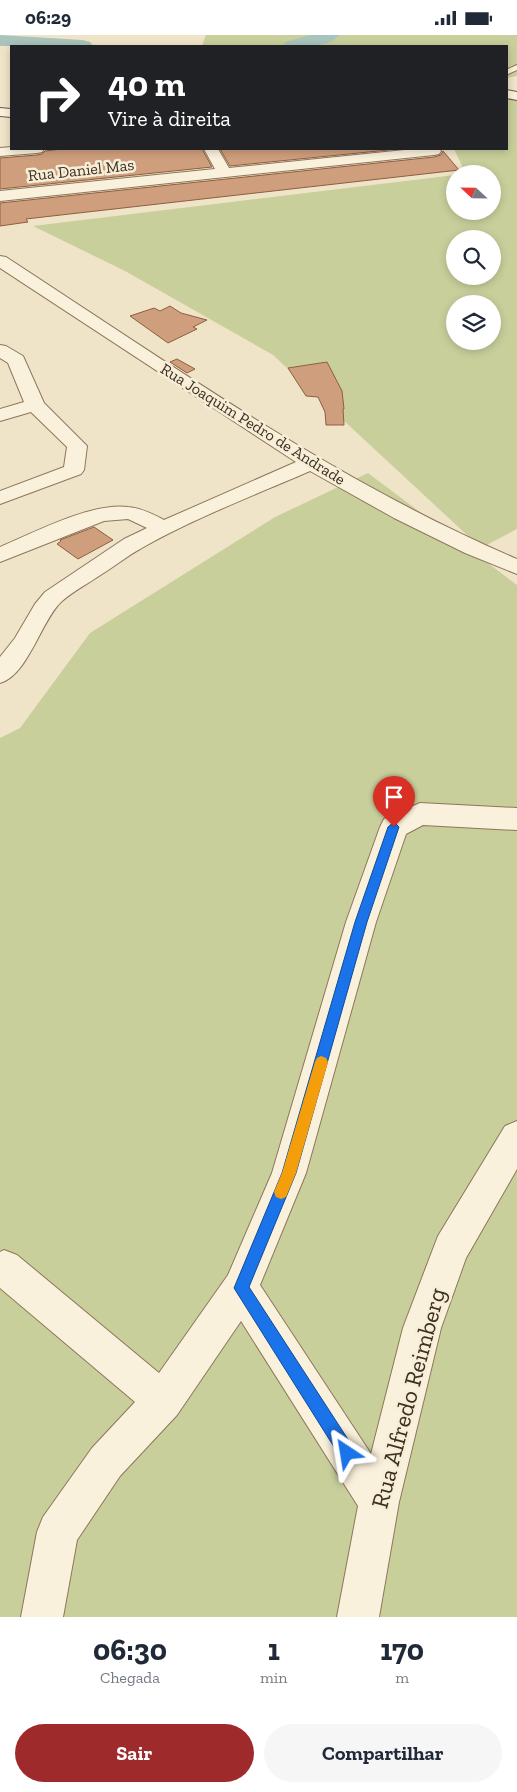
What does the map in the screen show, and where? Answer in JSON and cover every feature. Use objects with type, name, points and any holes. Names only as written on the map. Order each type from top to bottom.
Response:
[{"type":"street","points":[[0,152],[25,150]]},
{"type":"street","points":[[212,150],[224,173]]},
{"type":"street","name":"Rua Daniel Mas","points":[[0,196],[434,151]]},
{"type":"street","name":"Rua Joaquim Pedro de Andrade","points":[[0,261],[311,463],[402,513],[472,548],[517,567]]},
{"type":"street","points":[[0,350],[16,360],[35,405],[77,446],[74,470],[0,497]]},
{"type":"street","points":[[0,415],[35,405]]},
{"type":"street","points":[[0,674],[12,660],[43,609],[53,597],[126,548],[164,528],[311,463]]},
{"type":"street","points":[[0,555],[97,516],[117,512],[128,513],[164,528]]},
{"type":"street","points":[[42,1617],[58,1532],[106,1461],[163,1401],[241,1288],[289,1173],[361,922],[394,827],[420,814],[517,819]]},
{"type":"street","name":"Rua Alfredo Reimberg","points":[[358,1617],[379,1502],[422,1328],[451,1249],[517,1137]]},
{"type":"street","points":[[4,1268],[163,1401]]},
{"type":"street","points":[[241,1288],[379,1502]]},
{"type":"green space","points":[[206,35],[517,35],[517,76],[508,78],[508,45],[202,45]]},
{"type":"green space","points":[[508,94],[517,94],[517,529],[481,548],[273,355],[125,271],[33,226],[446,176],[446,220],[501,220],[501,165],[462,165],[454,150],[508,150]]},
{"type":"green space","points":[[368,473],[517,585],[517,1617],[0,1617],[0,738],[20,728],[90,633],[275,517]]},
{"type":"building","points":[[203,150],[212,167],[0,189],[0,158],[37,155],[45,151]]},
{"type":"building","points":[[221,150],[388,150],[230,166]]},
{"type":"building","points":[[443,151],[455,165],[446,165],[446,171],[26,219],[28,222],[0,226],[0,203],[441,155]]},
{"type":"building","points":[[170,306],[181,313],[207,320],[193,327],[197,329],[168,343],[130,316],[154,308],[160,311]]},
{"type":"building","points":[[177,359],[195,369],[187,373],[170,362]]},
{"type":"building","points":[[327,362],[342,391],[344,425],[326,425],[325,412],[318,397],[306,396],[288,368]]},
{"type":"building","points":[[94,527],[113,540],[78,559],[57,544],[60,540]]},
{"type":"waterway","points":[[296,45],[330,35]]},
{"type":"waterway","points":[[0,40],[69,45]]},
{"type":"slow traffic","points":[[281,1192],[289,1173],[321,1062]]},
{"type":"route","points":[[347,1453],[241,1288],[289,1173],[361,922],[394,827]]}]
